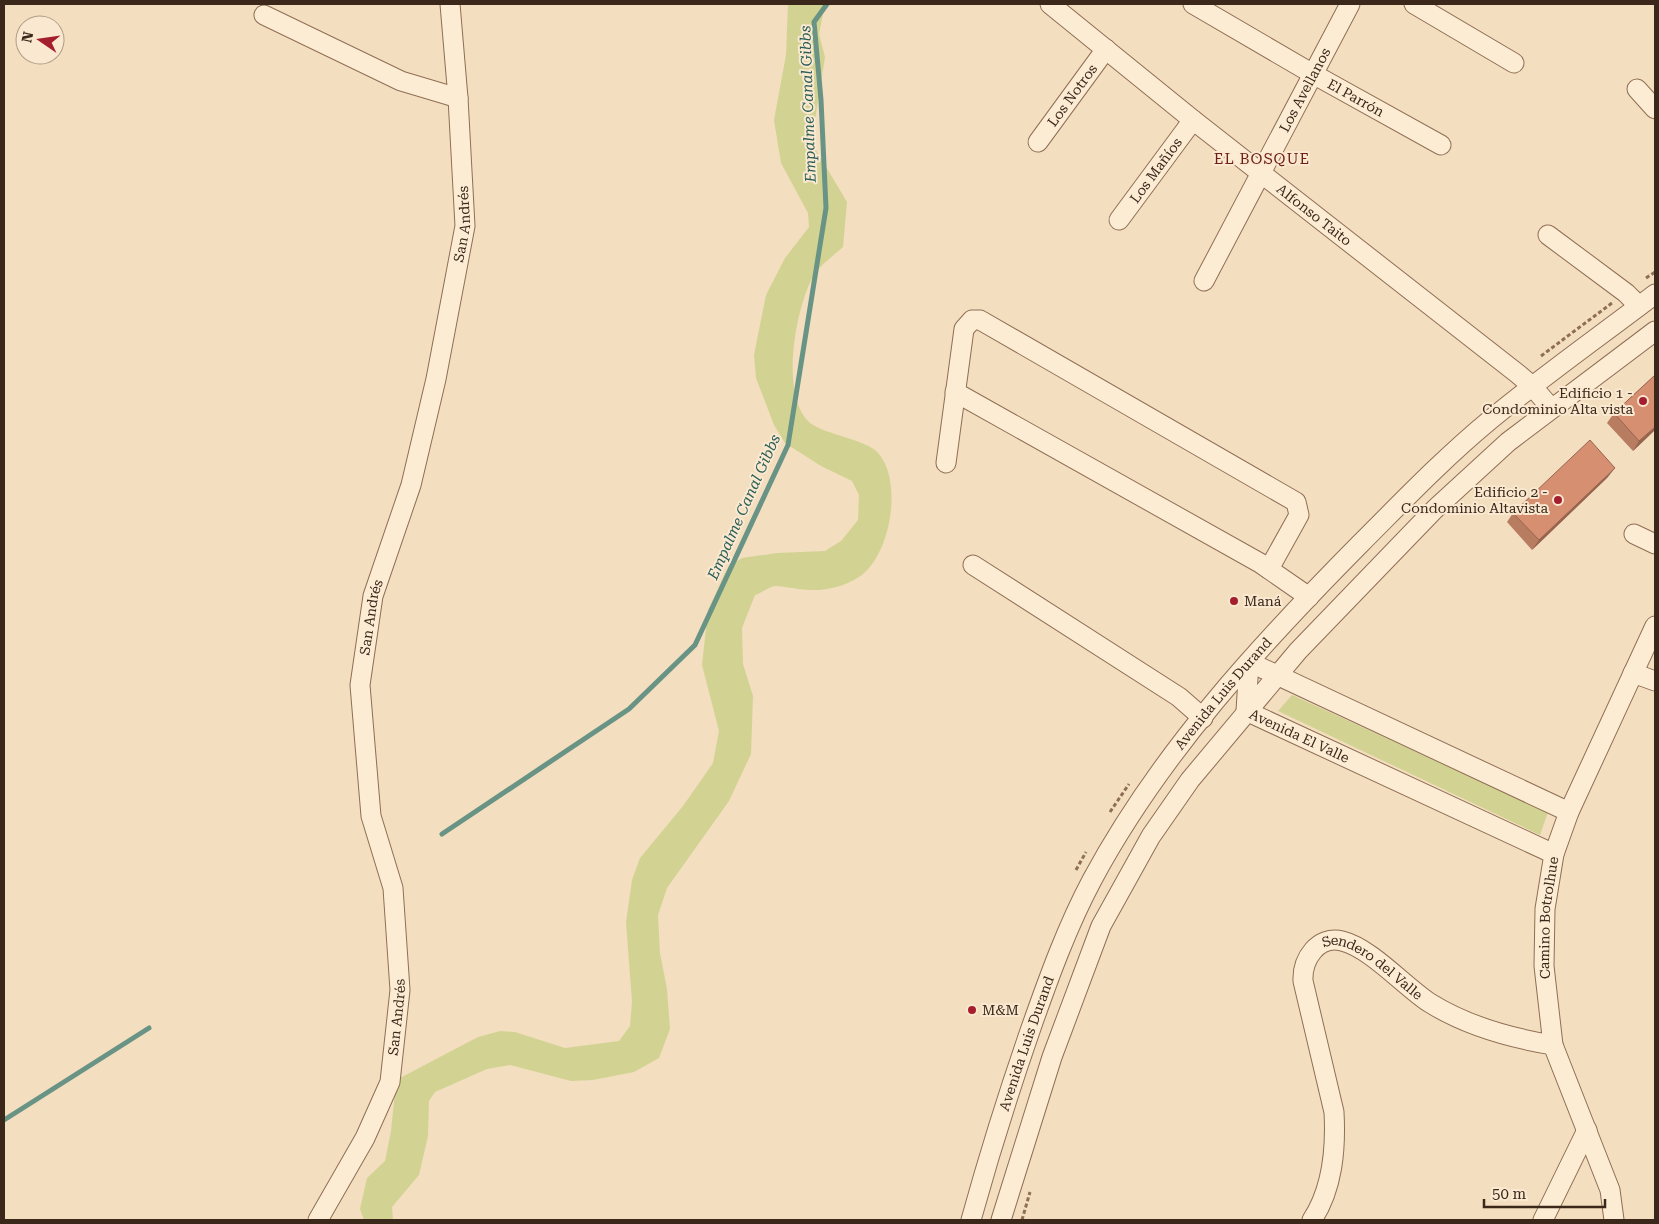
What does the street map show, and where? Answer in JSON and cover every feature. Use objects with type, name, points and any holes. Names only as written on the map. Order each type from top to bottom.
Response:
[{"type":"street","name":"San Andrés","points":[[318,1220],[365,1138],[390,1082],[400,990],[393,888],[371,816],[360,685],[373,596],[413,476],[436,379],[465,226],[458,98],[450,4]]},
{"type":"street","name":"Alfonso Taito","points":[[1050,4],[1192,120],[1532,386],[1551,408]]},
{"type":"street","name":"El Parrón","points":[[1193,4],[1313,74],[1441,145]]},
{"type":"street","name":"Los Avellanos","points":[[1204,281],[1350,4]]},
{"type":"street","points":[[1414,4],[1514,63]]},
{"type":"street","points":[[264,15],[401,81],[458,98]]},
{"type":"street","name":"Los Notros","points":[[1038,142],[1106,49]]},
{"type":"street","points":[[1637,89],[1655,109]]},
{"type":"street","name":"Los Mañíos","points":[[1119,220],[1192,120]]},
{"type":"street","points":[[1548,235],[1626,293],[1639,306]]},
{"type":"street","name":"Avenida Luis Durand","points":[[971,1220],[1024,1048],[1052,970],[1075,913],[1108,851],[1131,813],[1203,718],[1249,662],[1309,596],[1440,465],[1532,386],[1655,294]]},
{"type":"street","points":[[946,463],[964,329],[972,320],[980,320],[1296,502],[1299,515],[1269,569]]},
{"type":"street","name":"Avenida Luis Durand","points":[[1001,1220],[1052,1057],[1102,926],[1150,836],[1190,780],[1276,676],[1348,597],[1435,509],[1501,449],[1551,408],[1655,330]]},
{"type":"street","points":[[955,392],[1269,569],[1309,596]]},
{"type":"street","points":[[1634,534],[1655,544]]},
{"type":"street","points":[[973,565],[1179,697],[1203,718]]},
{"type":"street","name":"Camino Botrolhue","points":[[1614,1220],[1610,1190],[1553,1045],[1544,966],[1545,909],[1554,854],[1569,812],[1655,626]]},
{"type":"street","points":[[1249,662],[1569,812]]},
{"type":"street","name":"Avenida El Valle","points":[[1249,662],[1246,711],[1554,854]]},
{"type":"street","points":[[1633,673],[1655,681]]},
{"type":"street","name":"Sendero del Valle","points":[[1312,1220],[1327,1188],[1334,1152],[1335,1132],[1334,1112],[1302,981],[1304,963],[1314,950],[1327,942],[1343,941],[1365,954],[1429,1003],[1451,1014],[1497,1033],[1553,1045]]},
{"type":"street","points":[[1543,1220],[1587,1130]]},
{"type":"green space","points":[[788,4],[830,4],[823,14],[819,34],[825,57],[814,126],[816,150],[847,202],[843,247],[815,273],[802,305],[794,349],[793,371],[795,391],[800,409],[809,422],[822,429],[869,446],[875,450],[884,462],[890,478],[892,496],[886,535],[870,567],[852,581],[822,590],[775,586],[755,595],[742,628],[743,664],[753,696],[751,754],[729,801],[667,888],[658,915],[660,953],[667,989],[670,1029],[659,1058],[634,1072],[593,1080],[571,1081],[510,1065],[487,1069],[435,1092],[429,1101],[428,1136],[419,1175],[392,1207],[393,1220],[364,1220],[360,1209],[367,1178],[385,1161],[391,1131],[395,1092],[400,1078],[478,1037],[500,1031],[515,1032],[565,1048],[619,1041],[630,1026],[632,1002],[626,922],[632,880],[640,858],[683,806],[713,763],[719,731],[702,665],[708,610],[728,567],[742,558],[777,553],[825,551],[841,541],[858,520],[859,495],[852,481],[821,466],[785,443],[774,425],[756,378],[754,355],[766,295],[785,258],[809,227],[808,213],[781,163],[774,120],[786,55]]},
{"type":"green space","points":[[1292,695],[1548,812],[1540,835],[1278,711]]},
{"type":"building","name":"Edificio 1 - Condominio Alta vista","points":[[1655,375],[1655,427],[1639,441],[1614,413]]},
{"type":"building","name":"Edificio 2 - Condominio Altavista","points":[[1590,440],[1615,468],[1539,540],[1513,513]]},
{"type":"waterway","name":"Empalme Canal Gibbs","points":[[442,834],[629,709],[695,645],[788,445],[826,208],[821,100],[814,22],[827,4]]},
{"type":"waterway","name":"Empalme Canal Gibbs","points":[[4,1120],[149,1028]]},
{"type":"place","name":"Edificio 1 - Condominio Alta vista","points":[[1643,401]]},
{"type":"place","name":"Edificio 2 - Condominio Altavista","points":[[1558,500]]},
{"type":"place","name":"Maná","points":[[1234,601]]},
{"type":"place","name":"M&M","points":[[972,1010]]},
{"type":"district","name":"EL BOSQUE","points":[[1262,159]]}]
